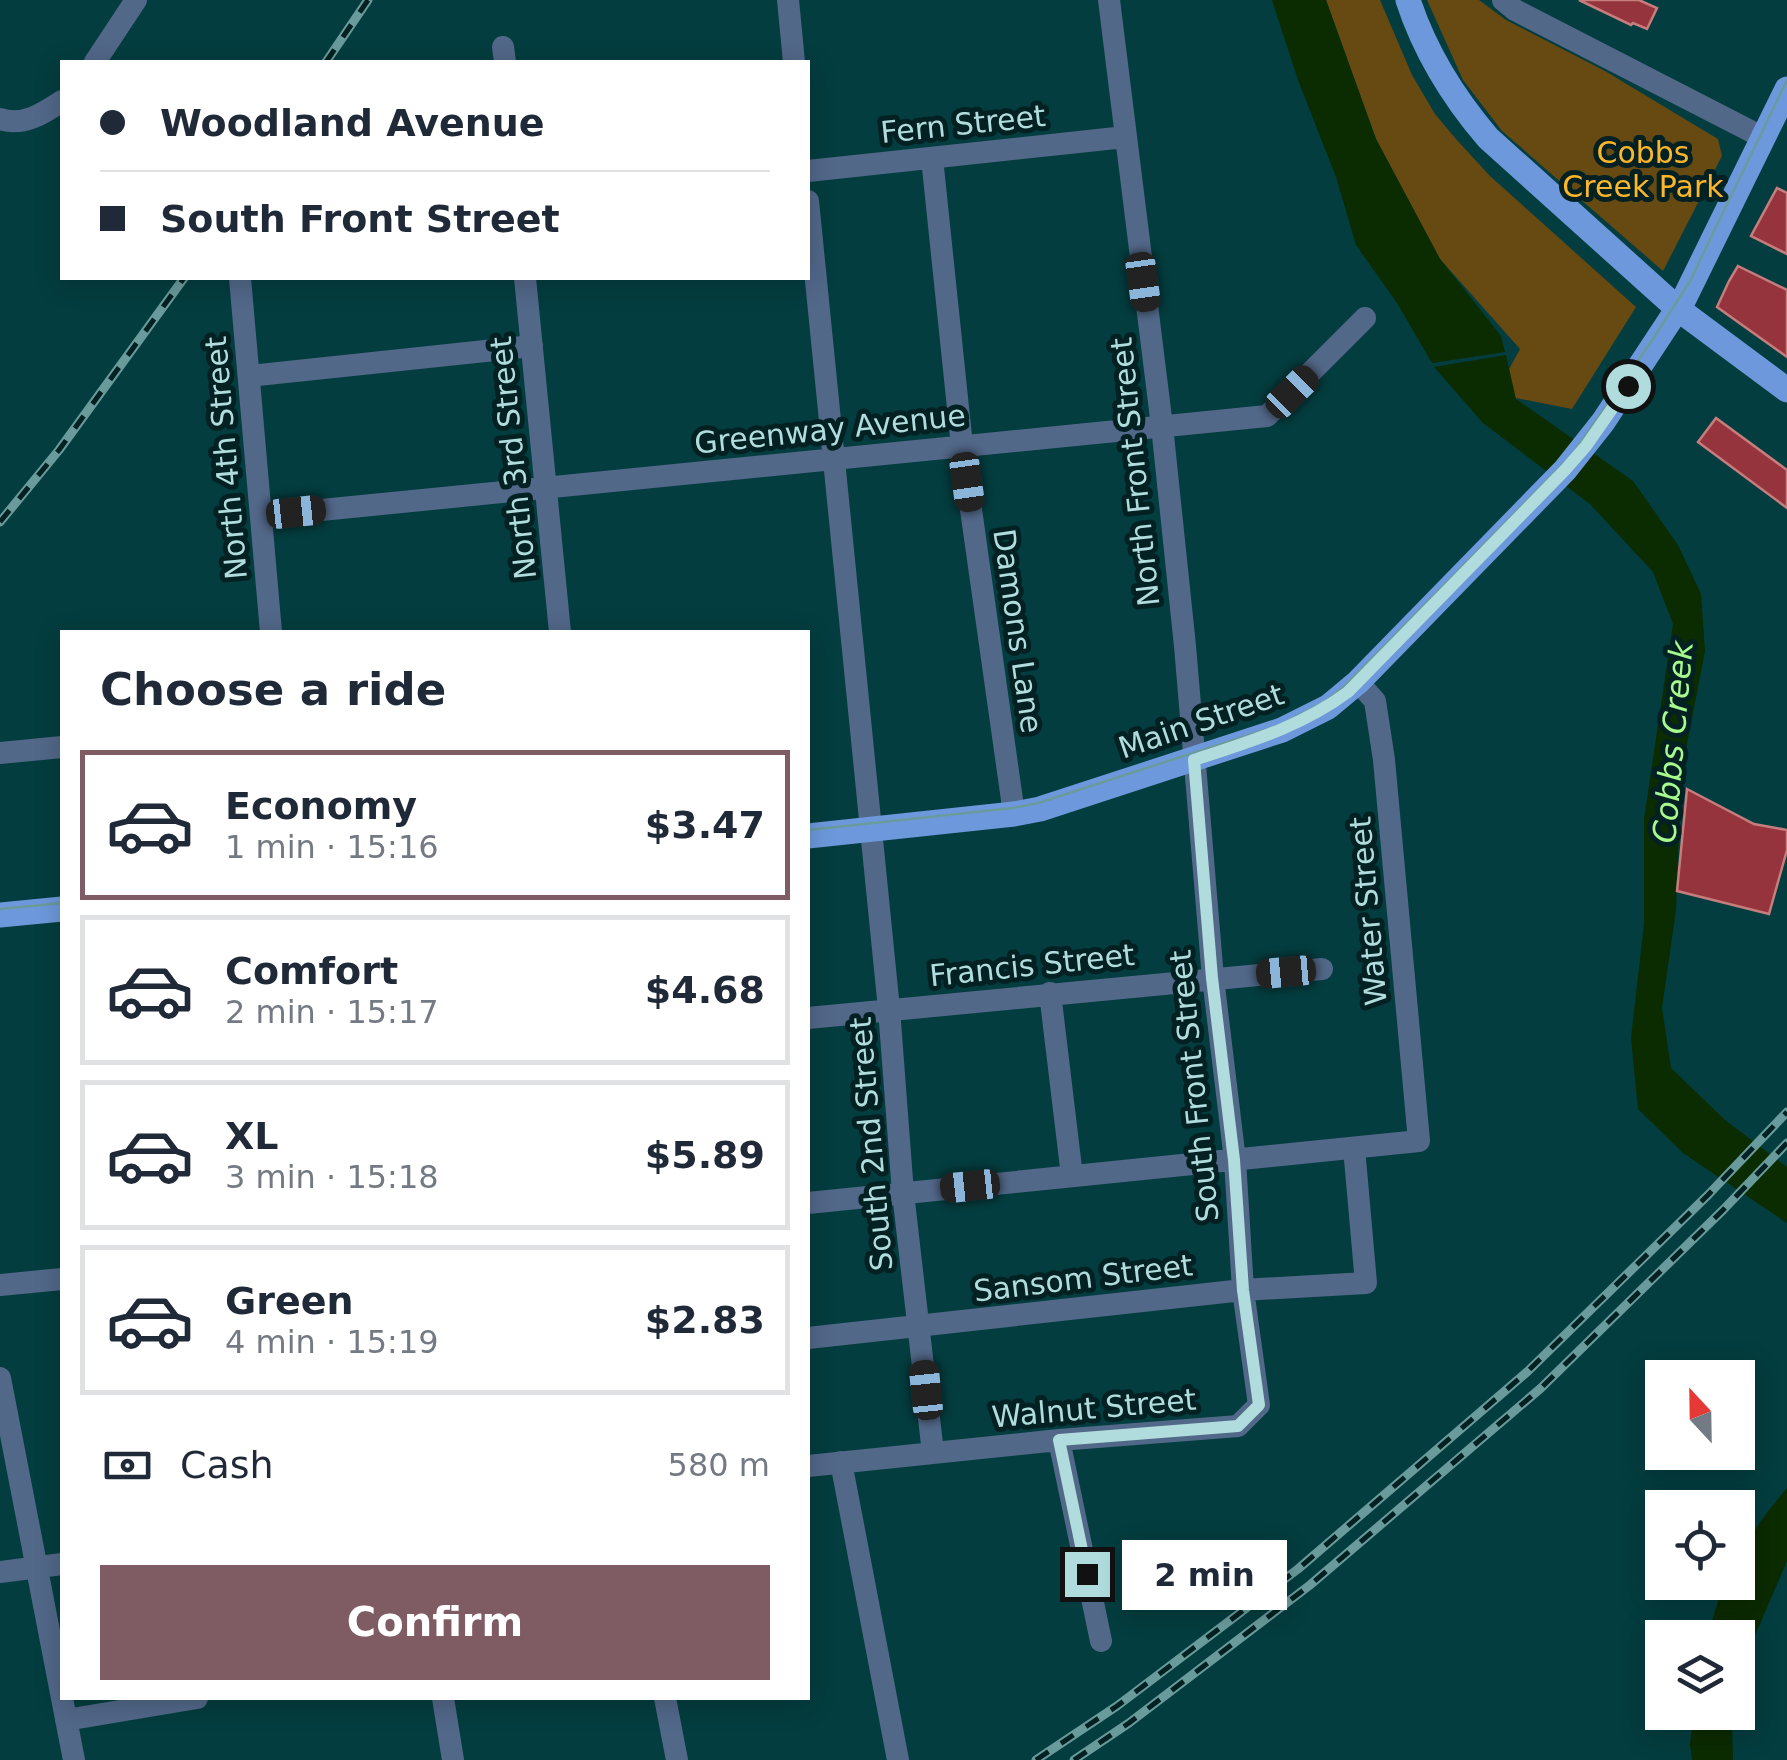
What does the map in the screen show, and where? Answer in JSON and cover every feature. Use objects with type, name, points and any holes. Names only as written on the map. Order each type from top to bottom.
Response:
[{"type":"main road","points":[[1408,0],[1438,69],[1488,138],[1678,309],[1787,390]]},
{"type":"main road","name":"Main Street","points":[[810,836],[1040,809],[1282,730],[1328,707],[1358,682],[1551,484],[1603,422],[1698,273],[1787,90]]},
{"type":"main road","points":[[0,916],[60,909]]},
{"type":"street","points":[[96,60],[136,0]]},
{"type":"street","points":[[788,0],[794,60]]},
{"type":"street","name":"North Front Street","points":[[1108,0],[1162,426],[1194,760]]},
{"type":"street","points":[[1503,0],[1764,138]]},
{"type":"street","points":[[0,119],[9,122],[37,118],[60,103]]},
{"type":"street","name":"Fern Street","points":[[810,171],[1125,138]]},
{"type":"street","name":"Damons Lane","points":[[932,158],[962,446],[1014,814]]},
{"type":"street","name":"South 2nd Street","points":[[810,222],[889,1009],[902,1194],[933,1453]]},
{"type":"street","name":"North 4th Street","points":[[240,280],[272,630]]},
{"type":"street","name":"North 3rd Street","points":[[526,280],[560,630]]},
{"type":"street","name":"Greenway Avenue","points":[[261,516],[1267,416],[1365,318]]},
{"type":"street","points":[[248,376],[532,346]]},
{"type":"street","name":"Water Street","points":[[1354,1148],[1419,1141],[1384,760],[1375,701],[1358,682]]},
{"type":"street","points":[[0,754],[60,747]]},
{"type":"street","name":"South Front Street","points":[[1194,760],[1212,978],[1234,1160],[1243,1290],[1259,1405]]},
{"type":"street","name":"Francis Street","points":[[810,1018],[1322,969]]},
{"type":"street","points":[[1050,994],[1072,1176]]},
{"type":"street","points":[[810,1203],[1354,1148]]},
{"type":"street","name":"Sansom Street","points":[[810,1338],[1243,1290],[1366,1284],[1354,1148]]},
{"type":"street","points":[[0,1285],[60,1279]]},
{"type":"street","points":[[0,1378],[60,1690]]},
{"type":"street","name":"Walnut Street","points":[[810,1466],[1238,1426],[1259,1405]]},
{"type":"street","points":[[1059,1440],[1101,1641]]},
{"type":"street","points":[[841,1462],[898,1760]]},
{"type":"street","points":[[0,1572],[60,1564]]},
{"type":"street","points":[[62,1700],[74,1760]]},
{"type":"street","points":[[66,1720],[185,1700]]},
{"type":"street","points":[[443,1700],[453,1760]]},
{"type":"street","points":[[666,1700],[678,1760]]},
{"type":"green space","name":"Cobbs Creek Park","points":[[1326,0],[1380,0],[1412,75],[1435,114],[1490,176],[1636,307],[1572,409],[1506,396],[1502,382],[1520,349],[1440,259],[1376,139]]},
{"type":"green space","name":"Cobbs Creek Park","points":[[1427,0],[1479,0],[1506,20],[1605,71],[1718,139],[1722,156],[1663,271],[1502,131],[1463,80]]},
{"type":"water","points":[[1272,0],[1326,0],[1376,139],[1440,259],[1501,336],[1505,352],[1432,363],[1397,303],[1356,245],[1336,177]]},
{"type":"water","name":"Cobbs Creek","points":[[1506,355],[1516,399],[1633,481],[1678,545],[1701,594],[1705,651],[1681,775],[1676,910],[1662,1008],[1671,1068],[1725,1120],[1787,1167],[1787,1223],[1683,1153],[1638,1109],[1631,1038],[1644,924],[1644,819],[1673,624],[1653,572],[1590,504],[1483,423],[1434,367]]},
{"type":"water","points":[[1787,1488],[1787,1561],[1755,1635],[1755,1620],[1712,1620],[1719,1600],[1755,1600],[1755,1530]]},
{"type":"water","points":[[1692,1730],[1732,1730],[1733,1760],[1692,1760]]},
{"type":"building","points":[[1579,0],[1639,0],[1657,8],[1647,29]]},
{"type":"building","points":[[1777,188],[1787,193],[1787,254],[1751,236]]},
{"type":"building","points":[[1738,266],[1787,290],[1787,357],[1717,307]]},
{"type":"building","points":[[1716,418],[1787,470],[1787,508],[1698,442]]},
{"type":"building","points":[[1687,789],[1754,824],[1787,830],[1787,850],[1769,914],[1677,891]]},
{"type":"tram line","points":[[810,830],[1038,803],[1280,725],[1344,687],[1572,455],[1690,281],[1787,80]]},
{"type":"tram line","points":[[0,909],[60,903]]},
{"type":"railway","points":[[327,60],[368,0]]},
{"type":"railway","points":[[0,522],[59,450],[183,280]]},
{"type":"railway","points":[[1036,1760],[1117,1706],[1298,1569],[1527,1372],[1787,1112]]},
{"type":"railway","points":[[1074,1760],[1129,1723],[1310,1585],[1541,1388],[1787,1143]]},
{"type":"route","points":[[1087,1574],[1059,1440],[1238,1426],[1259,1405],[1243,1290],[1234,1160],[1212,978],[1194,760],[1307,719],[1348,692],[1565,470],[1628,386]]}]
